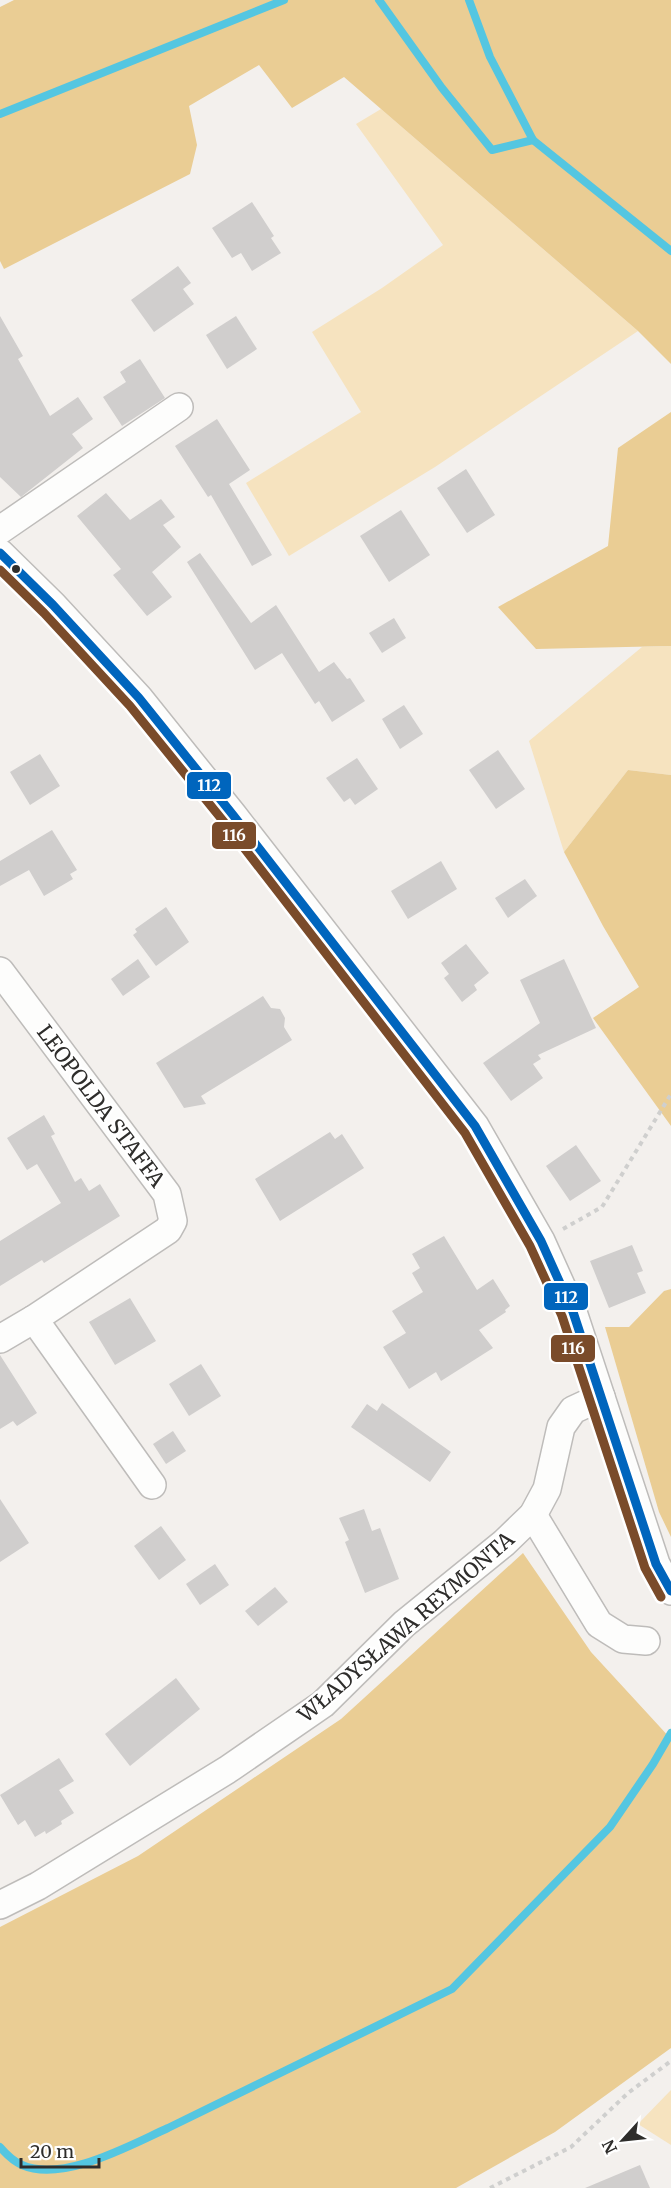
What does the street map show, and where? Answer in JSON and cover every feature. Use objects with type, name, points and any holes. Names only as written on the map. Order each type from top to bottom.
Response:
[{"type":"street","points":[[0,530],[179,407]]},
{"type":"street","points":[[0,552],[53,605],[139,698],[475,1126],[541,1241],[573,1312],[656,1564],[671,1591]]},
{"type":"street","name":"LEOPOLDA STAFFA","points":[[0,971],[167,1194],[173,1221],[168,1230],[0,1339]]},
{"type":"street","points":[[34,1319],[152,1485]]},
{"type":"street","name":"WŁADYSŁAWA REYMONTA","points":[[0,1905],[38,1886],[227,1770],[323,1704],[404,1624],[504,1543],[533,1515],[546,1489],[561,1427],[573,1410],[601,1398]]},
{"type":"street","points":[[533,1515],[599,1624],[623,1639],[646,1641]]},
{"type":"path","points":[[541,1241],[602,1207],[671,1094]]},
{"type":"path","points":[[490,2188],[571,2146],[628,2093],[671,2061]]},
{"type":"shaded area","points":[[14,0],[671,0],[671,364],[638,331],[344,77],[292,108],[259,65],[189,106],[197,145],[190,174],[4,269],[0,261],[0,7]]},
{"type":"shaded area","points":[[381,109],[638,331],[435,467],[289,556],[246,483],[361,412],[312,332],[382,288],[443,245],[356,124]]},
{"type":"shaded area","points":[[671,412],[671,646],[536,649],[498,607],[608,546],[618,448]]},
{"type":"shaded area","points":[[671,646],[671,775],[628,770],[564,852],[529,741],[642,647]]},
{"type":"shaded area","points":[[628,770],[671,775],[671,1126],[593,1018],[639,987],[603,926],[564,852]]},
{"type":"shaded area","points":[[671,1289],[671,1537],[659,1512],[605,1327],[629,1327],[664,1291]]},
{"type":"shaded area","points":[[523,1553],[591,1652],[671,1739],[671,2048],[555,2132],[456,2188],[0,2188],[0,1927],[138,1856],[341,1719]]},
{"type":"shaded area","points":[[671,2090],[671,2145],[638,2124]]},
{"type":"building","points":[[252,202],[274,236],[271,238],[281,253],[252,271],[241,253],[232,258],[212,228]]},
{"type":"building","points":[[178,266],[191,283],[183,289],[194,304],[154,332],[131,300]]},
{"type":"building","points":[[0,316],[23,356],[18,359],[50,416],[78,397],[93,419],[72,434],[83,448],[21,497],[0,477]]},
{"type":"building","points":[[236,316],[257,349],[227,369],[206,335]]},
{"type":"building","points":[[140,359],[165,398],[122,426],[103,397],[126,382],[120,372]]},
{"type":"building","points":[[217,419],[250,470],[229,484],[272,555],[252,566],[211,495],[208,497],[175,446]]},
{"type":"building","points":[[466,469],[495,515],[467,533],[437,488]]},
{"type":"building","points":[[106,493],[130,520],[161,499],[175,517],[163,525],[181,547],[152,572],[172,597],[147,616],[113,575],[121,569],[77,516]]},
{"type":"building","points":[[401,510],[430,555],[389,582],[360,536]]},
{"type":"building","points":[[200,553],[251,623],[276,605],[319,672],[334,662],[347,679],[350,678],[365,701],[332,722],[319,701],[315,704],[282,653],[255,670],[187,562]]},
{"type":"building","points":[[394,618],[406,638],[382,653],[369,633]]},
{"type":"building","points":[[404,705],[423,734],[400,749],[382,719]]},
{"type":"building","points":[[498,750],[525,789],[496,809],[469,770]]},
{"type":"building","points":[[40,754],[60,786],[30,805],[10,772]]},
{"type":"building","points":[[357,758],[378,789],[355,805],[350,798],[344,802],[326,778]]},
{"type":"building","points":[[52,830],[77,870],[70,874],[73,879],[44,896],[29,870],[0,886],[0,861]]},
{"type":"building","points":[[441,861],[457,889],[408,919],[391,891]]},
{"type":"building","points":[[525,879],[537,896],[508,918],[495,898]]},
{"type":"building","points":[[166,907],[189,942],[156,966],[133,935],[137,932],[135,929]]},
{"type":"building","points":[[466,944],[489,973],[474,985],[477,990],[462,1002],[444,978],[449,974],[441,963]]},
{"type":"building","points":[[138,959],[150,977],[123,996],[111,979]]},
{"type":"building","points":[[564,959],[596,1028],[538,1055],[541,1059],[533,1064],[543,1078],[511,1101],[483,1063],[540,1023],[520,980]]},
{"type":"building","points":[[263,996],[271,1008],[280,1009],[285,1018],[284,1027],[292,1040],[201,1096],[206,1104],[184,1108],[156,1063]]},
{"type":"building","points":[[44,1115],[55,1134],[51,1136],[75,1182],[81,1178],[89,1191],[100,1184],[120,1216],[44,1263],[42,1260],[0,1286],[0,1241],[61,1203],[37,1164],[27,1170],[7,1138]]},
{"type":"building","points":[[330,1132],[335,1139],[342,1134],[364,1168],[280,1221],[255,1179]]},
{"type":"building","points":[[576,1145],[601,1181],[570,1201],[546,1166]]},
{"type":"building","points":[[444,1236],[477,1290],[493,1279],[510,1306],[505,1310],[506,1312],[479,1330],[493,1348],[441,1381],[436,1372],[409,1389],[383,1347],[406,1333],[392,1311],[423,1292],[412,1273],[420,1268],[412,1254]]},
{"type":"building","points":[[632,1245],[643,1271],[637,1273],[646,1293],[609,1308],[590,1261]]},
{"type":"building","points":[[130,1298],[156,1341],[115,1365],[89,1322]]},
{"type":"building","points":[[0,1355],[37,1413],[17,1426],[13,1421],[0,1429]]},
{"type":"building","points":[[201,1364],[221,1396],[189,1416],[169,1384]]},
{"type":"building","points":[[382,1403],[451,1452],[430,1482],[351,1427],[367,1404],[377,1411]]},
{"type":"building","points":[[173,1431],[186,1451],[166,1464],[153,1444]]},
{"type":"building","points":[[0,1499],[29,1543],[0,1562]]},
{"type":"building","points":[[364,1509],[372,1531],[380,1528],[399,1579],[365,1593],[345,1542],[349,1540],[339,1518]]},
{"type":"building","points":[[161,1526],[186,1560],[159,1580],[134,1546]]},
{"type":"building","points":[[215,1564],[229,1585],[200,1605],[186,1584]]},
{"type":"building","points":[[275,1587],[288,1602],[258,1626],[245,1611]]},
{"type":"building","points":[[176,1678],[200,1709],[130,1766],[105,1734]]},
{"type":"building","points":[[59,1758],[74,1781],[59,1790],[74,1813],[46,1834],[45,1831],[35,1837],[25,1820],[18,1825],[0,1795]]},
{"type":"building","points":[[640,2165],[650,2188],[585,2188]]},
{"type":"waterway","points":[[0,114],[284,0]]},
{"type":"waterway","points":[[379,0],[442,88],[492,150],[533,140]]},
{"type":"waterway","points":[[469,0],[490,57],[533,140],[671,251]]},
{"type":"waterway","points":[[0,2147],[22,2165],[38,2169],[57,2169],[96,2160],[168,2128],[452,1989],[610,1827],[671,1733]]},
{"type":"transit line","name":"112","points":[[0,553],[53,605],[139,698],[475,1126],[541,1241],[573,1312],[656,1564],[671,1591]]},
{"type":"transit line","name":"116","points":[[0,570],[44,613],[130,706],[224,822],[465,1133],[530,1246],[562,1316],[645,1568],[661,1597]]}]
